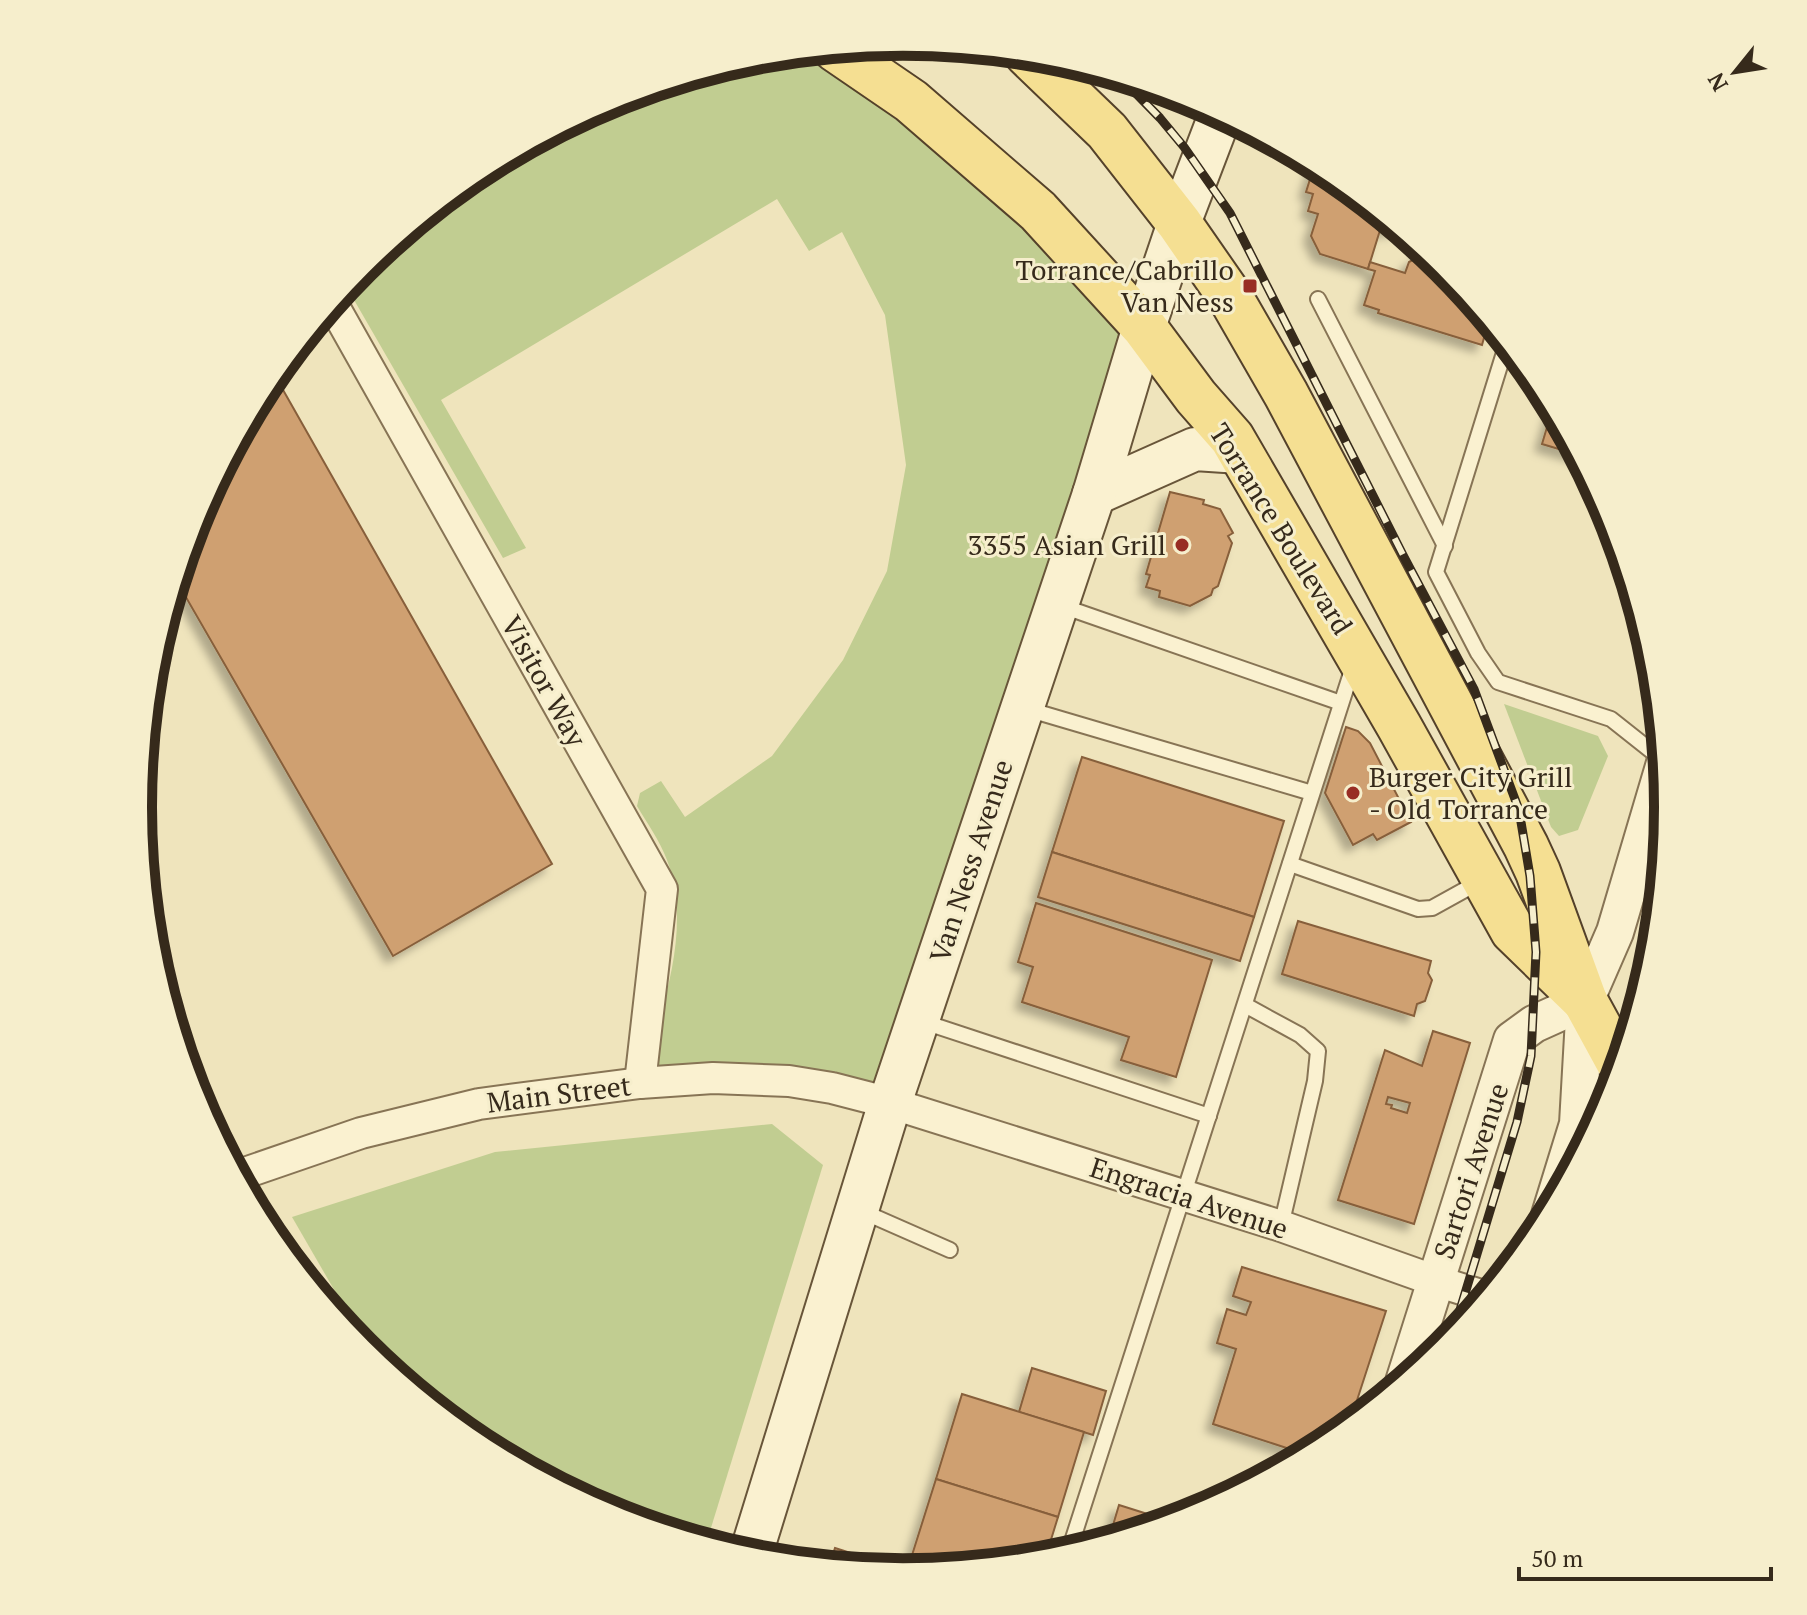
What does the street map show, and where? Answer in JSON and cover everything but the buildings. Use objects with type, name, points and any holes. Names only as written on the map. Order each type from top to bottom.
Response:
[{"type":"main road","name":"Torrance Boulevard","points":[[849,58],[911,101],[1038,211],[1144,327],[1196,397],[1232,438],[1513,931],[1585,1001]]},
{"type":"main road","name":"Torrance Boulevard","points":[[1042,69],[1107,131],[1179,223],[1229,295],[1286,394],[1526,846],[1585,1001],[1613,1053]]},
{"type":"main road","name":"Van Ness Avenue","points":[[754,1544],[890,1103],[1094,494],[1144,327],[1217,125]]},
{"type":"main road","points":[[1094,494],[1195,449],[1240,452]]},
{"type":"street","name":"Visitor Way","points":[[337,313],[662,889],[640,1083]]},
{"type":"street","points":[[1568,1157],[1578,1124],[1585,1001],[1615,932],[1654,795]]},
{"type":"street","name":"Sartori Avenue","points":[[1410,1362],[1512,1040],[1534,1024],[1585,1001]]},
{"type":"street","name":"Main Street","points":[[247,1172],[361,1133],[479,1104],[640,1083],[713,1078],[789,1081],[890,1103]]},
{"type":"street","name":"Engracia Avenue","points":[[890,1103],[1281,1226],[1477,1294]]},
{"type":"lane","points":[[1318,299],[1445,546]]},
{"type":"lane","points":[[1503,355],[1436,572],[1478,653],[1498,682],[1611,719],[1653,753]]},
{"type":"lane","points":[[1057,605],[1341,703]]},
{"type":"lane","points":[[1073,1539],[1357,653]]},
{"type":"lane","points":[[1023,707],[1312,793]]},
{"type":"lane","points":[[1290,864],[1418,909],[1432,908],[1485,880]]},
{"type":"lane","points":[[1245,1005],[1300,1035],[1318,1051],[1315,1081],[1281,1226]]},
{"type":"lane","points":[[918,1020],[1209,1116]]},
{"type":"lane","points":[[857,1210],[950,1250]]},
{"type":"green space","points":[[846,59],[1144,327],[890,1103],[640,1083],[671,972],[677,915],[667,860],[637,806],[640,793],[661,781],[685,817],[772,756],[843,660],[887,571],[906,465],[885,315],[842,232],[809,251],[777,199],[441,400],[526,548],[503,558],[352,297],[408,242],[486,183],[571,134],[662,96],[757,70]]},
{"type":"green space","points":[[1504,704],[1598,736],[1608,756],[1578,830],[1559,836],[1551,827]]},
{"type":"green space","points":[[1612,1050],[1598,1095],[1568,1157],[1578,1124]]},
{"type":"green space","points":[[772,1124],[823,1165],[709,1533],[616,1502],[571,1481],[528,1458],[446,1404],[408,1373],[348,1313],[292,1217],[495,1152]]},
{"type":"railway","points":[[1136,93],[1184,147],[1230,213],[1474,689],[1519,810],[1530,876],[1536,952],[1531,1056],[1517,1122],[1459,1314]]},
{"type":"place","name":"Torrance/Cabrillo Van Ness","points":[[1250,286]]},
{"type":"place","name":"3355 Asian Grill","points":[[1182,545]]},
{"type":"place","name":"Burger City Grill - Old Torrance","points":[[1353,793]]}]
